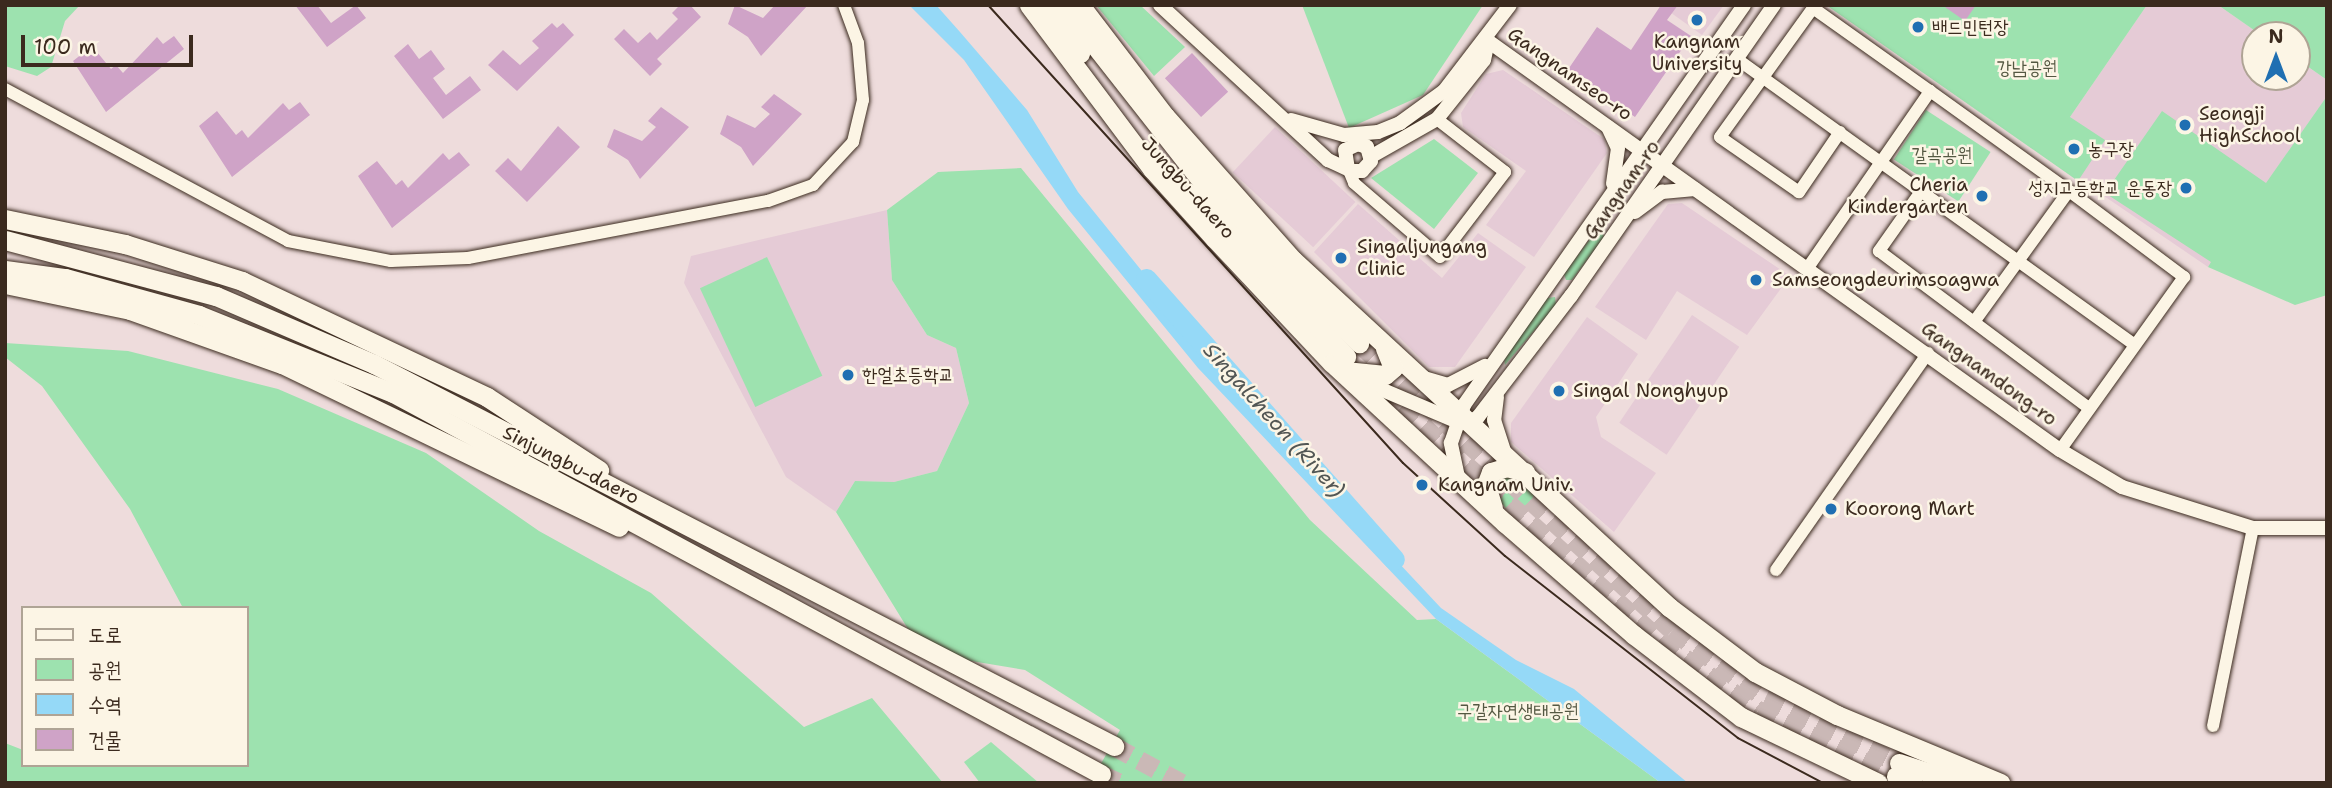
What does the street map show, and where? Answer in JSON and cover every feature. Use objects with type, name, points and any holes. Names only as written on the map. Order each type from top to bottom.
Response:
[{"type":"main road","points":[[1029,5],[1152,169],[1346,358],[1495,513],[1634,635],[1741,717],[1896,776],[1961,783]]},
{"type":"main road","name":"Jungbu-daero","points":[[1046,5],[1150,148],[1346,358]]},
{"type":"main road","name":"Jungbu-daero","points":[[1063,5],[1223,208],[1346,358]]},
{"type":"main road","points":[[1080,5],[1165,116],[1267,232],[1462,419],[1532,475],[1669,607],[1755,672],[1849,720],[2000,783]]},
{"type":"main road","points":[[5,219],[125,244],[242,281],[487,397],[552,435],[629,496]]},
{"type":"main road","name":"Sinjungbu-daero","points":[[5,240],[216,296],[374,364],[1114,746]]},
{"type":"main road","name":"Sinjungbu-daero","points":[[5,270],[65,278],[199,314],[393,393],[755,585],[1101,774]]},
{"type":"main road","points":[[5,284],[71,294],[204,333],[369,402],[685,559],[755,585]]},
{"type":"main road","points":[[1346,358],[1385,376],[1393,368],[1383,345]]},
{"type":"main road","points":[[1495,513],[1486,485],[1491,471],[1507,467],[1532,475]]},
{"type":"street","points":[[5,89],[288,241],[379,260],[468,258],[768,201],[813,185],[853,142],[863,100],[858,43],[844,5]]},
{"type":"street","points":[[1160,5],[1328,160],[1355,170]]},
{"type":"street","name":"Gangnamseo-ro","points":[[1510,5],[1488,41],[1664,164]]},
{"type":"street","name":"Gangnam-ro","points":[[1462,419],[1479,382],[1744,5]]},
{"type":"street","name":"Gangnam-ro","points":[[1462,419],[1498,395],[1774,5]]},
{"type":"street","points":[[1840,132],[1799,192],[1720,137],[1813,8],[2069,191],[2184,277],[2133,344],[2060,450]]},
{"type":"street","points":[[1278,113],[1301,125],[1318,139],[1362,148],[1402,130],[1427,113],[1488,41]]},
{"type":"street","points":[[1437,119],[1505,172],[1440,257],[1364,193],[1355,170],[1343,155],[1437,119],[1484,60],[1488,41]]},
{"type":"street","points":[[1737,59],[2133,344]]},
{"type":"street","points":[[1809,266],[1930,91]]},
{"type":"street","points":[[1301,125],[1344,135],[1378,132],[1444,92]]},
{"type":"street","points":[[1605,123],[1618,148],[1611,191]]},
{"type":"street","points":[[1355,170],[1362,148]]},
{"type":"street","name":"Gangnamdong-ro","points":[[1664,164],[1809,266],[2060,450],[2122,487],[2253,527],[2327,528]]},
{"type":"street","points":[[1625,219],[1662,192],[1698,189]]},
{"type":"street","points":[[1922,190],[1879,251],[2089,408]]},
{"type":"street","points":[[1974,322],[2069,191]]},
{"type":"street","points":[[1776,570],[1928,352]]},
{"type":"street","points":[[1346,358],[1370,387],[1462,419],[1451,443],[1458,477]]},
{"type":"street","points":[[1419,377],[1448,385],[1495,359]]},
{"type":"street","points":[[1479,382],[1498,395],[1494,419],[1505,454]]},
{"type":"street","points":[[2213,726],[2253,527]]},
{"type":"shaded area","name":"Kangnam University","points":[[1660,5],[1724,5],[1702,35]]},
{"type":"shaded area","name":"Seongji HighSchool","points":[[2147,5],[2218,5],[2241,21],[2241,91],[2311,91],[2311,69],[2327,80],[2327,96],[2208,267],[2044,155]]},
{"type":"shaded area","points":[[1503,70],[1604,139],[1607,153],[1534,257],[1486,225],[1526,171],[1463,127],[1461,113],[1486,74]]},
{"type":"shaded area","points":[[1275,127],[1355,202],[1313,247],[1233,172]]},
{"type":"shaded area","points":[[1682,203],[1790,276],[1747,335],[1677,291],[1646,340],[1595,307],[1668,204]]},
{"type":"shaded area","points":[[1358,204],[1442,278],[1478,233],[1526,267],[1455,367],[1429,367],[1314,252]]},
{"type":"shaded area","name":"한얼초등학교","points":[[887,210],[892,280],[927,335],[956,348],[969,403],[937,471],[894,482],[855,481],[836,512],[786,477],[684,283],[691,256]]},
{"type":"shaded area","points":[[1692,315],[1739,347],[1667,455],[1619,423]]},
{"type":"shaded area","points":[[1587,317],[1638,354],[1596,417],[1601,437],[1656,473],[1614,532],[1511,442],[1511,423]]},
{"type":"green space","points":[[5,5],[80,5],[65,21],[51,67],[37,76],[5,66]]},
{"type":"green space","points":[[1096,5],[1140,5],[1185,47],[1154,76]]},
{"type":"green space","points":[[1302,5],[1483,5],[1423,95],[1349,128]]},
{"type":"green space","name":"강남공원","points":[[1826,5],[2147,5],[2070,117],[2105,140],[2078,181]]},
{"type":"green space","points":[[2218,5],[2327,5],[2327,80],[2311,69],[2311,21],[2241,21]]},
{"type":"green space","points":[[2327,96],[2327,295],[2295,305],[2208,267],[2211,262],[2105,193],[2162,111],[2266,183]]},
{"type":"green space","name":"갈곡공원","points":[[1926,110],[1991,152],[1958,201],[1894,159]]},
{"type":"green space","points":[[1434,139],[1478,173],[1434,229],[1371,178]]},
{"type":"green space","name":"구갈자연생태공원","points":[[1021,168],[1310,520],[1417,620],[1436,619],[1661,783],[1090,783],[1120,730],[1025,670],[947,657],[908,629],[836,512],[855,481],[894,482],[937,471],[969,403],[956,348],[927,335],[892,280],[887,210],[938,172]]},
{"type":"green space","points":[[1602,231],[1604,237],[1572,280],[1566,280],[1564,274],[1595,232]]},
{"type":"green space","points":[[767,257],[822,376],[755,407],[700,288]]},
{"type":"green space","points":[[1555,297],[1556,305],[1505,365],[1504,358],[1547,298]]},
{"type":"green space","points":[[5,343],[128,351],[278,389],[426,453],[539,531],[651,593],[804,727],[872,698],[943,783],[5,783],[5,743],[21,749],[21,767],[248,767],[248,606],[182,606],[130,509],[42,386],[5,357]]},
{"type":"green space","points":[[1504,474],[1541,491],[1515,520],[1496,496],[1494,483]]},
{"type":"green space","points":[[991,742],[1039,783],[980,783],[964,762]]},
{"type":"water","points":[[909,5],[936,5],[960,32],[1027,110],[1078,192],[1247,401],[1441,608],[1516,660],[1574,689],[1688,783],[1661,783],[1436,619],[1198,368],[1068,209],[964,60]]},
{"type":"building","points":[[295,5],[317,5],[331,23],[356,5],[366,18],[327,47]]},
{"type":"building","points":[[680,5],[690,5],[701,17],[657,59],[662,64],[650,76],[614,39],[624,29],[638,43],[650,32],[657,40],[678,19],[672,13]]},
{"type":"building","points":[[735,5],[763,18],[775,5],[808,5],[761,56],[748,37],[728,24]]},
{"type":"building","points":[[1661,5],[1678,5],[1667,20],[1691,36],[1635,117],[1567,71],[1597,27],[1631,50]]},
{"type":"building","points":[[1942,5],[1976,5],[1965,21]]},
{"type":"building","points":[[552,23],[557,28],[563,23],[574,35],[517,91],[488,65],[503,50],[520,65],[539,48],[532,41]]},
{"type":"building","points":[[174,36],[184,49],[106,112],[73,61],[92,46],[111,69],[116,65],[123,73],[157,37],[163,44]]},
{"type":"building","points":[[408,44],[419,59],[431,50],[445,69],[433,78],[446,95],[470,76],[481,90],[443,119],[394,56]]},
{"type":"building","points":[[1192,53],[1228,92],[1201,117],[1165,78]]},
{"type":"building","points":[[774,94],[802,114],[753,166],[741,147],[720,134],[727,115],[755,128],[770,114],[761,107]]},
{"type":"building","points":[[300,102],[310,115],[232,177],[199,126],[217,111],[236,135],[242,130],[248,138],[283,103],[289,110]]},
{"type":"building","points":[[661,107],[689,127],[640,179],[628,160],[607,147],[614,129],[642,141],[656,127],[648,121]]},
{"type":"building","points":[[558,126],[580,147],[527,202],[495,171],[508,158],[521,171]]},
{"type":"building","points":[[459,152],[470,165],[392,228],[358,176],[377,161],[396,185],[402,180],[408,188],[443,153],[449,160]]},
{"type":"waterway","name":"Singalcheon (River)","points":[[1146,279],[1394,559]]},
{"type":"tunnel","points":[[1359,343],[1672,630],[1765,698],[1898,763]]},
{"type":"tunnel","points":[[1380,387],[1661,641],[1758,710],[1896,776]]},
{"type":"tunnel","points":[[1114,746],[1182,783]]},
{"type":"tunnel","points":[[1101,774],[1120,783]]},
{"type":"tram line","points":[[988,5],[1403,463],[1505,556],[1738,738],[1823,783]]},
{"type":"place","name":"Kangnam University","points":[[1697,20]]},
{"type":"place","name":"배드민턴장","points":[[1918,27]]},
{"type":"place","name":"Seongji HighSchool","points":[[2185,125]]},
{"type":"place","name":"농구장","points":[[2074,149]]},
{"type":"place","name":"성지고등학교 운동장","points":[[2186,188]]},
{"type":"place","name":"Cheria Kindergarten","points":[[1982,196]]},
{"type":"place","name":"Singaljungang Clinic","points":[[1341,258]]},
{"type":"place","name":"Samseongdeurimsoagwa","points":[[1756,280]]},
{"type":"place","name":"한얼초등학교","points":[[848,375]]},
{"type":"place","name":"Singal Nonghyup","points":[[1559,391]]},
{"type":"place","name":"Kangnam Univ.","points":[[1422,485]]},
{"type":"place","name":"Koorong Mart","points":[[1831,509]]}]
